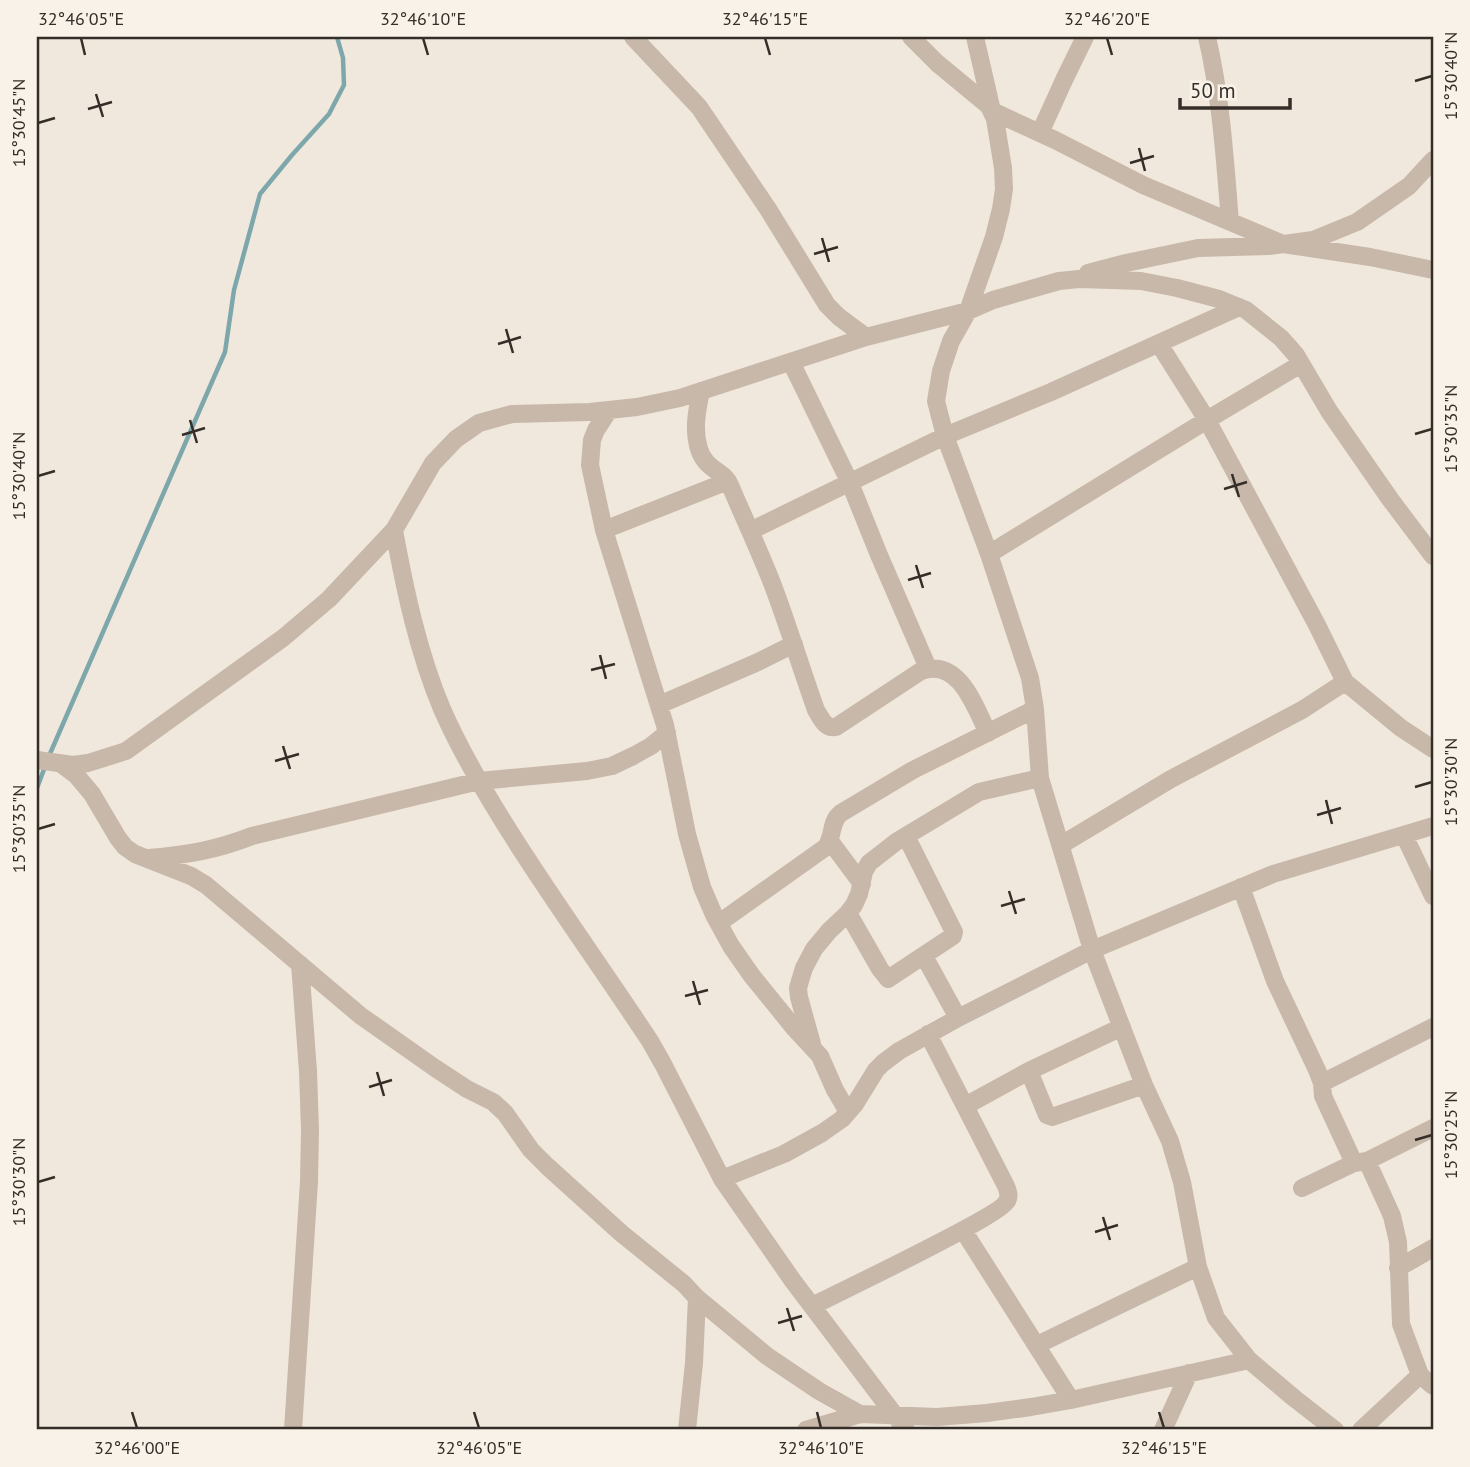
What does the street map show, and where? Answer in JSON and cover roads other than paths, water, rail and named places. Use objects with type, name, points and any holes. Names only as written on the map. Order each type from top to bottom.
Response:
[{"type":"street","points":[[633,37],[699,107],[768,209],[827,305],[866,337]]},
{"type":"street","points":[[911,37],[992,111],[1143,185],[1283,244],[1433,270]]},
{"type":"street","points":[[975,37],[1003,168],[1004,189],[994,237],[968,311],[951,341],[941,371],[936,401],[945,436],[989,554],[1030,678],[1040,778],[1092,950],[1144,1084],[1170,1141],[1182,1182],[1198,1267],[1216,1318],[1249,1360],[1335,1430]]},
{"type":"street","points":[[1040,134],[1085,37]]},
{"type":"street","points":[[1207,37],[1214,65],[1230,222]]},
{"type":"street","points":[[37,760],[73,765],[127,751],[283,638],[329,599],[394,530],[433,463],[456,439],[479,423],[512,414],[609,410],[680,398],[866,337],[968,311],[993,300],[1126,263],[1198,248],[1269,246],[1313,240],[1357,222],[1409,186],[1433,160]]},
{"type":"street","points":[[1059,281],[1141,281],[1219,299],[1246,310],[1281,338],[1301,364],[1337,422],[1433,556]]},
{"type":"street","points":[[750,531],[945,436],[1051,393],[1239,307]]},
{"type":"street","points":[[1158,344],[1207,420],[1345,682],[1401,728],[1433,749]]},
{"type":"street","points":[[791,362],[850,483],[928,668]]},
{"type":"street","points":[[989,554],[1301,364]]},
{"type":"street","points":[[701,391],[696,414],[700,452],[712,469],[729,481],[794,644],[816,710],[826,726],[832,728],[928,668],[943,669],[963,685],[988,733]]},
{"type":"street","points":[[609,410],[596,430],[590,465],[604,530],[667,733],[687,834],[702,887],[731,946],[752,976],[820,1056],[848,1112]]},
{"type":"street","points":[[604,530],[729,481]]},
{"type":"street","points":[[394,530],[406,591],[430,678],[452,730],[479,781],[547,891],[650,1041],[722,1179],[812,1306],[901,1423]]},
{"type":"street","points":[[659,705],[794,644]]},
{"type":"street","points":[[1061,845],[1171,779],[1302,710],[1345,682]]},
{"type":"street","points":[[719,923],[820,852],[830,841],[834,821],[841,813],[913,771],[1035,709]]},
{"type":"street","points":[[145,859],[212,850],[252,836],[479,781],[587,771],[612,766],[642,751],[667,733]]},
{"type":"street","points":[[59,762],[76,775],[92,794],[125,846],[145,859],[191,876],[206,886],[361,1016],[467,1089],[493,1102],[547,1166],[697,1298],[767,1356],[819,1391],[860,1414],[901,1423],[987,1413],[1072,1400],[1249,1360]]},
{"type":"street","points":[[814,1048],[802,1013],[798,988],[800,981],[814,948],[854,905],[869,863],[906,836],[979,792],[1040,778]]},
{"type":"street","points":[[722,1179],[771,1160],[832,1126],[855,1104],[873,1074],[899,1051],[958,1017],[1092,950],[1284,870],[1433,826]]},
{"type":"street","points":[[1404,835],[1433,896]]},
{"type":"street","points":[[848,913],[888,979],[953,936],[954,932],[906,836]]},
{"type":"street","points":[[830,841],[862,884]]},
{"type":"street","points":[[1241,887],[1275,981],[1317,1070],[1323,1096],[1392,1216],[1398,1242],[1401,1324],[1426,1380],[1361,1430]]},
{"type":"street","points":[[924,956],[958,1017]]},
{"type":"street","points":[[293,1430],[310,1143],[300,964]]},
{"type":"street","points":[[965,1106],[1029,1071],[1122,1027]]},
{"type":"street","points":[[1322,1083],[1433,1027]]},
{"type":"street","points":[[812,1306],[962,1230],[1002,1208],[1007,1201],[1009,1193],[928,1034]]},
{"type":"street","points":[[1029,1071],[1049,1117],[1144,1084]]},
{"type":"street","points":[[1302,1188],[1433,1128]]},
{"type":"street","points":[[962,1230],[1072,1400]]},
{"type":"street","points":[[1398,1268],[1433,1248]]},
{"type":"street","points":[[1037,1345],[1198,1267]]},
{"type":"street","points":[[687,1430],[697,1298]]},
{"type":"street","points":[[1163,1430],[1189,1373]]},
{"type":"street","points":[[806,1430],[860,1414]]},
{"type":"waterway","points":[[49,756],[225,352],[234,290],[260,194],[329,114],[344,85],[343,58],[337,37]]},
{"type":"waterway","points":[[37,788],[46,764]]}]
